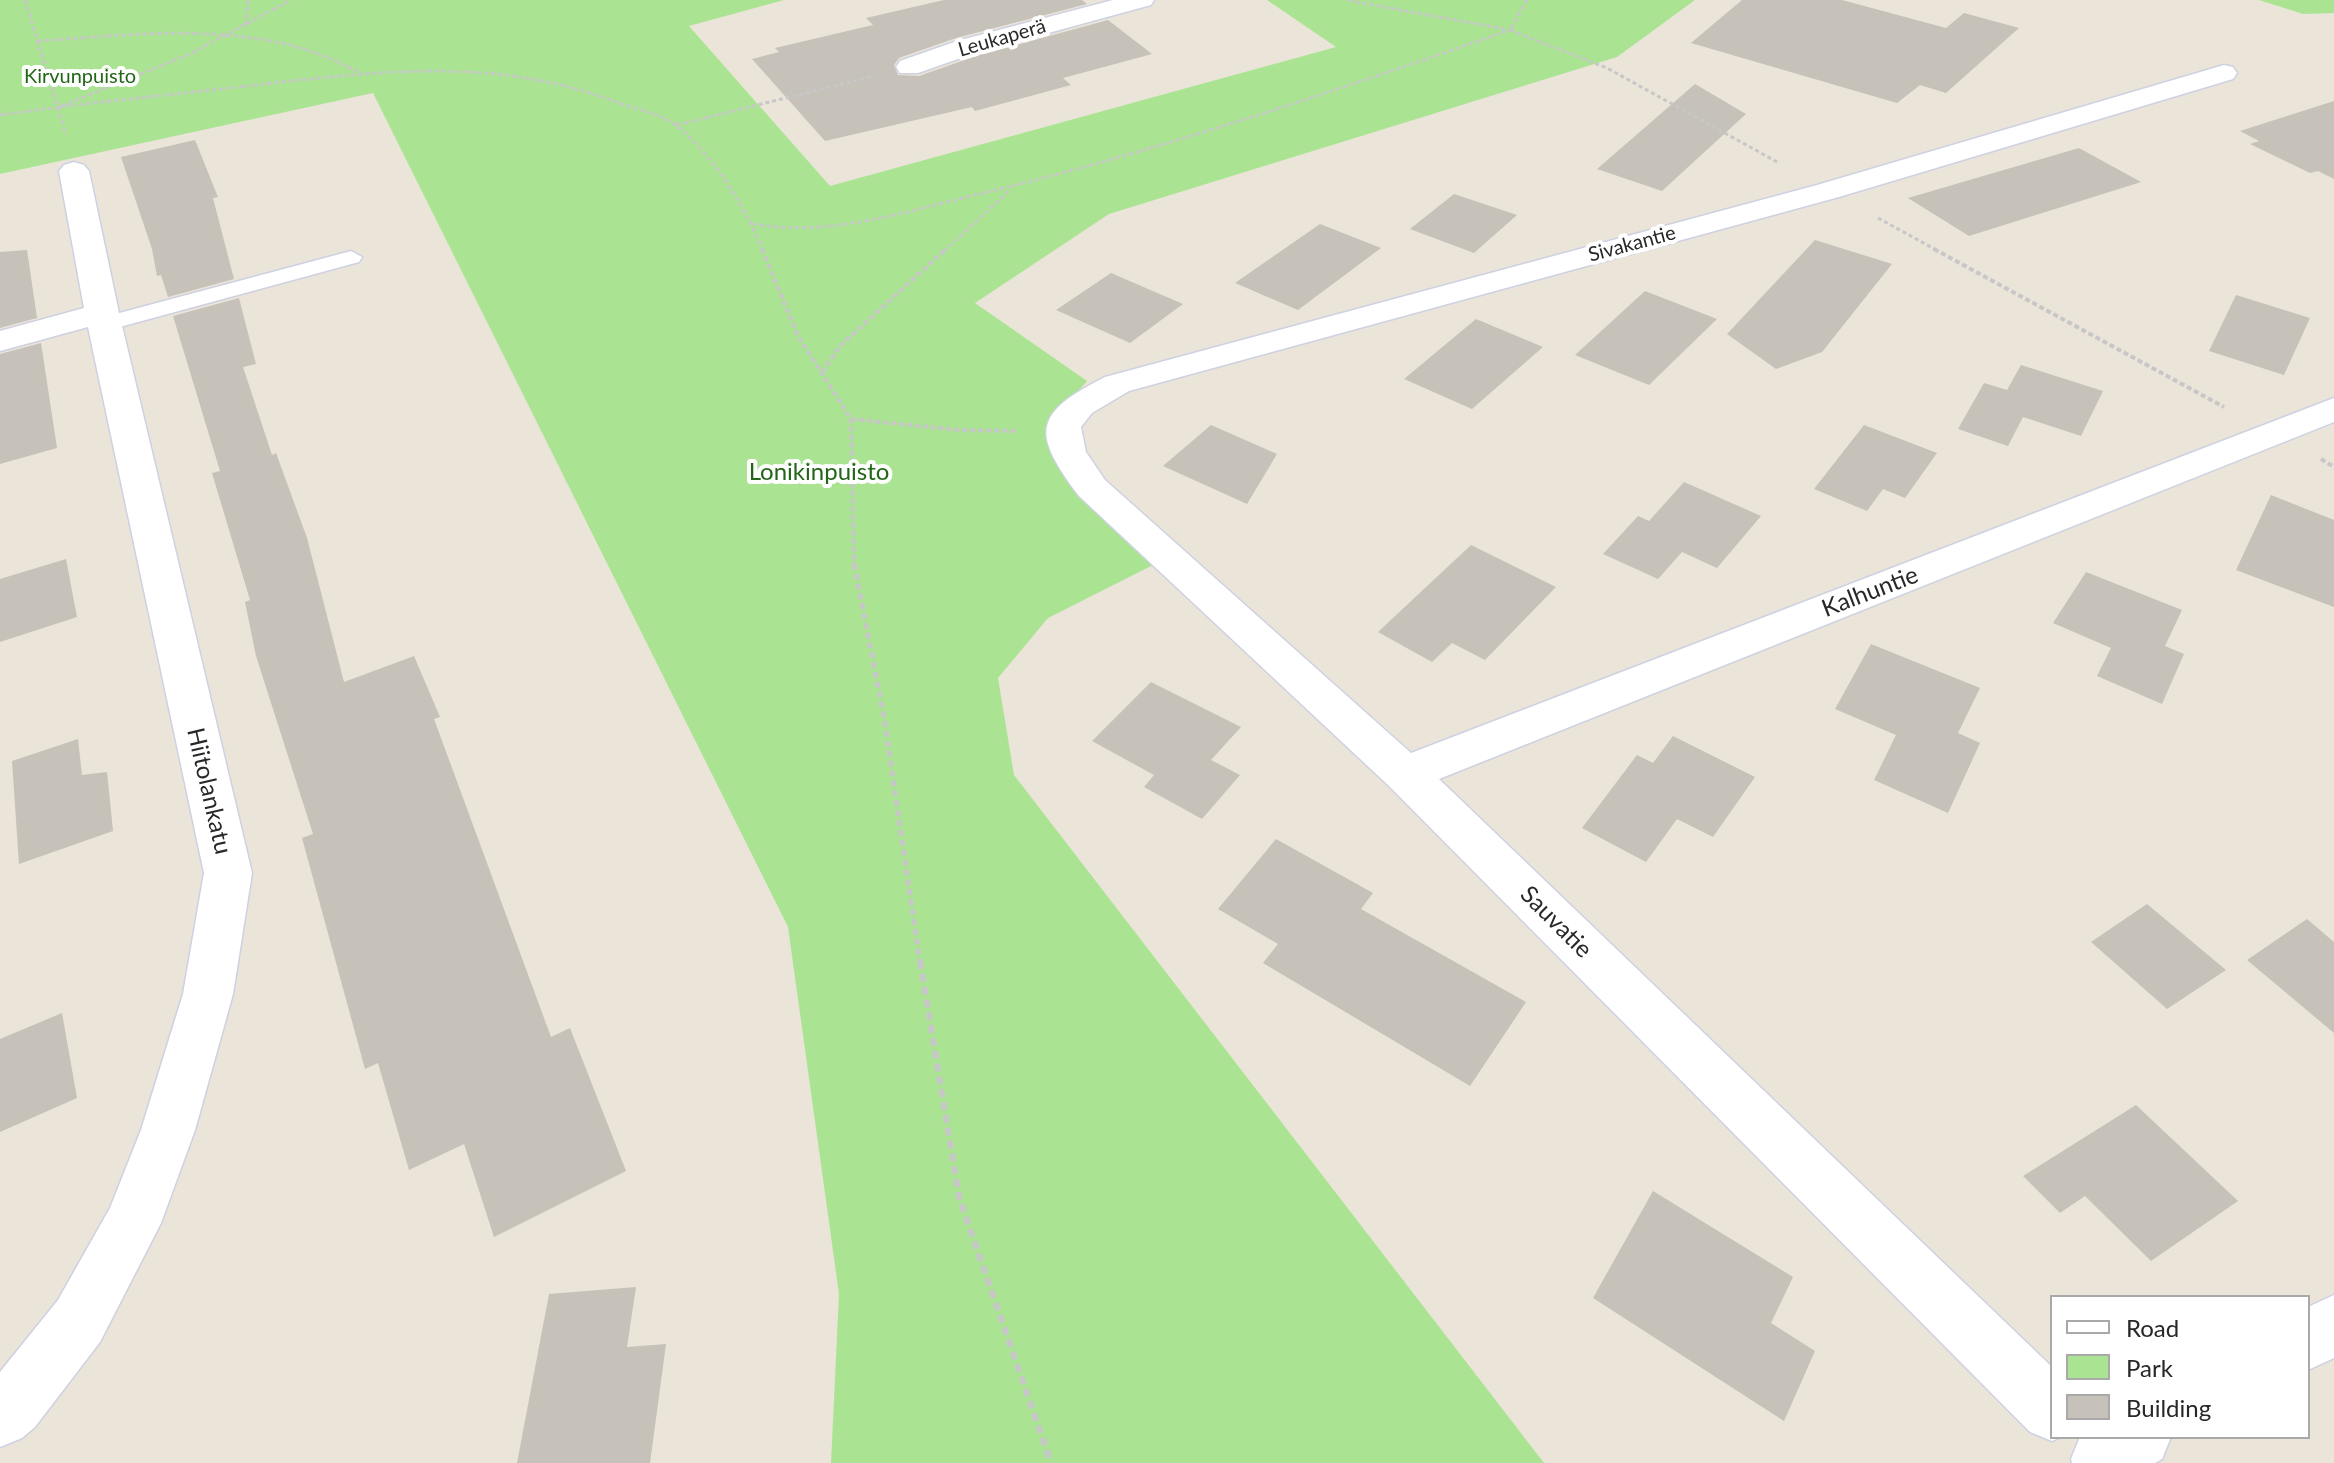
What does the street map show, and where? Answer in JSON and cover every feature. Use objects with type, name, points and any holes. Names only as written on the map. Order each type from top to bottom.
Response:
[{"type":"street","name":"Leukaperä","points":[[909,67],[966,47],[1142,0]]},
{"type":"street","name":"Sivakantie","points":[[1060,436],[1065,418],[1087,398],[1117,384],[1828,191],[2224,73]]},
{"type":"street","name":"Hiitolankatu","points":[[0,1416],[13,1405],[79,1321],[133,1223],[168,1130],[208,994],[228,873],[74,171]]},
{"type":"street","points":[[0,341],[104,318]]},
{"type":"street","name":"Kalhuntie","points":[[1405,774],[2334,409]]},
{"type":"street","name":"Sauvatie","points":[[1060,436],[1068,458],[1092,488],[1405,774],[2050,1408]]},
{"type":"street","points":[[2310,1339],[2334,1325]]},
{"type":"lane","points":[[104,318],[351,257]]},
{"type":"path","points":[[25,0],[59,107]]},
{"type":"path","points":[[246,26],[248,0]]},
{"type":"path","points":[[59,107],[190,54],[291,0]]},
{"type":"path","points":[[1346,0],[1510,30],[1607,68],[2334,467]]},
{"type":"path","points":[[752,223],[777,229],[811,230],[1012,188],[1334,91],[1510,30],[1527,0]]},
{"type":"path","points":[[38,41],[140,34],[226,36],[300,48],[362,73]]},
{"type":"path","points":[[677,125],[909,67]]},
{"type":"path","points":[[0,115],[362,73],[442,69],[509,74],[586,90],[677,125],[723,178],[752,223],[798,336],[851,419],[853,560],[884,717],[935,1062],[959,1197],[1051,1463]]},
{"type":"path","points":[[822,372],[840,346],[1012,188]]},
{"type":"path","points":[[851,419],[1060,436]]},
{"type":"green space","points":[[0,0],[784,0],[689,26],[830,186],[1336,47],[1267,0],[1695,0],[1617,57],[1109,214],[975,303],[1087,381],[1050,424],[1050,445],[1056,460],[1155,564],[1048,618],[998,678],[1014,775],[1544,1463],[831,1463],[839,1294],[788,927],[373,93],[0,174]]},
{"type":"green space","points":[[2259,0],[2334,0],[2334,13],[2303,14]]},
{"type":"building","points":[[944,0],[1082,0],[1087,4],[956,38],[899,58],[894,65],[898,75],[919,76],[976,56],[1108,20],[1152,54],[1063,78],[1071,85],[975,111],[972,107],[825,141],[752,59],[779,52],[775,48],[873,25],[866,18]]},
{"type":"building","points":[[1742,0],[1842,0],[1946,28],[1964,13],[2019,28],[1946,93],[1920,85],[1897,103],[1691,43]]},
{"type":"building","points":[[1695,84],[1746,114],[1662,191],[1597,169]]},
{"type":"building","points":[[2334,101],[2334,179],[2318,171],[2310,173],[2250,144],[2259,141],[2240,131]]},
{"type":"building","points":[[195,140],[218,197],[213,198],[234,279],[168,297],[161,275],[157,276],[152,249],[121,157]]},
{"type":"building","points":[[2079,148],[2141,182],[1969,236],[1908,198]]},
{"type":"building","points":[[1454,194],[1517,215],[1474,253],[1410,229]]},
{"type":"building","points":[[1320,224],[1381,248],[1298,310],[1235,283]]},
{"type":"building","points":[[1815,240],[1892,264],[1822,352],[1776,369],[1727,334]]},
{"type":"building","points":[[27,250],[37,318],[0,328],[0,252]]},
{"type":"building","points":[[1111,273],[1183,304],[1130,343],[1056,310]]},
{"type":"building","points":[[1645,291],[1717,319],[1649,385],[1575,355]]},
{"type":"building","points":[[2236,295],[2310,318],[2284,375],[2209,351]]},
{"type":"building","points":[[239,298],[256,364],[243,367],[272,455],[276,453],[307,538],[344,682],[414,656],[440,717],[434,719],[551,1037],[570,1028],[626,1171],[494,1237],[464,1144],[409,1170],[378,1063],[365,1069],[302,838],[313,834],[256,656],[245,602],[250,600],[212,473],[220,471],[173,316]]},
{"type":"building","points":[[1476,319],[1543,347],[1472,409],[1404,379]]},
{"type":"building","points":[[41,343],[57,448],[0,464],[0,354]]},
{"type":"building","points":[[2021,365],[2103,391],[2081,436],[2023,417],[2008,446],[1958,429],[1984,383],[2007,390]]},
{"type":"building","points":[[1211,425],[1277,454],[1247,504],[1163,466]]},
{"type":"building","points":[[1864,425],[1937,453],[1905,498],[1883,489],[1867,511],[1814,489]]},
{"type":"building","points":[[1684,482],[1761,516],[1717,568],[1682,552],[1658,579],[1603,554],[1638,516],[1649,521]]},
{"type":"building","points":[[2271,495],[2334,520],[2334,607],[2236,570]]},
{"type":"building","points":[[1471,545],[1556,587],[1485,660],[1452,643],[1432,662],[1378,632]]},
{"type":"building","points":[[66,559],[77,617],[0,642],[0,579]]},
{"type":"building","points":[[2086,572],[2182,610],[2165,646],[2184,654],[2162,704],[2097,676],[2111,648],[2053,623]]},
{"type":"building","points":[[1871,644],[1980,688],[1958,733],[1980,743],[1948,813],[1874,780],[1896,735],[1835,709]]},
{"type":"building","points":[[1151,682],[1241,727],[1211,760],[1240,775],[1202,819],[1144,787],[1154,775],[1092,741]]},
{"type":"building","points":[[1673,736],[1755,777],[1713,837],[1677,819],[1646,862],[1582,828],[1637,755],[1653,763]]},
{"type":"building","points":[[78,739],[82,775],[107,772],[113,831],[19,864],[12,761]]},
{"type":"building","points":[[1276,839],[1373,893],[1361,909],[1526,1002],[1470,1086],[1263,963],[1278,944],[1218,909]]},
{"type":"building","points":[[2147,904],[2226,970],[2167,1009],[2091,942]]},
{"type":"building","points":[[2307,919],[2334,942],[2334,1033],[2247,960]]},
{"type":"building","points":[[62,1013],[77,1098],[0,1132],[0,1039]]},
{"type":"building","points":[[2136,1105],[2238,1201],[2151,1261],[2085,1196],[2060,1213],[2023,1176]]},
{"type":"building","points":[[1653,1191],[1793,1277],[1771,1323],[1815,1351],[1784,1421],[1593,1298]]},
{"type":"building","points":[[636,1287],[627,1347],[666,1344],[650,1463],[517,1463],[549,1294]]},
{"type":"park label","name":"Kirvunpuisto","points":[[80,77]]},
{"type":"park label","name":"Lonikinpuisto","points":[[819,472]]}]
